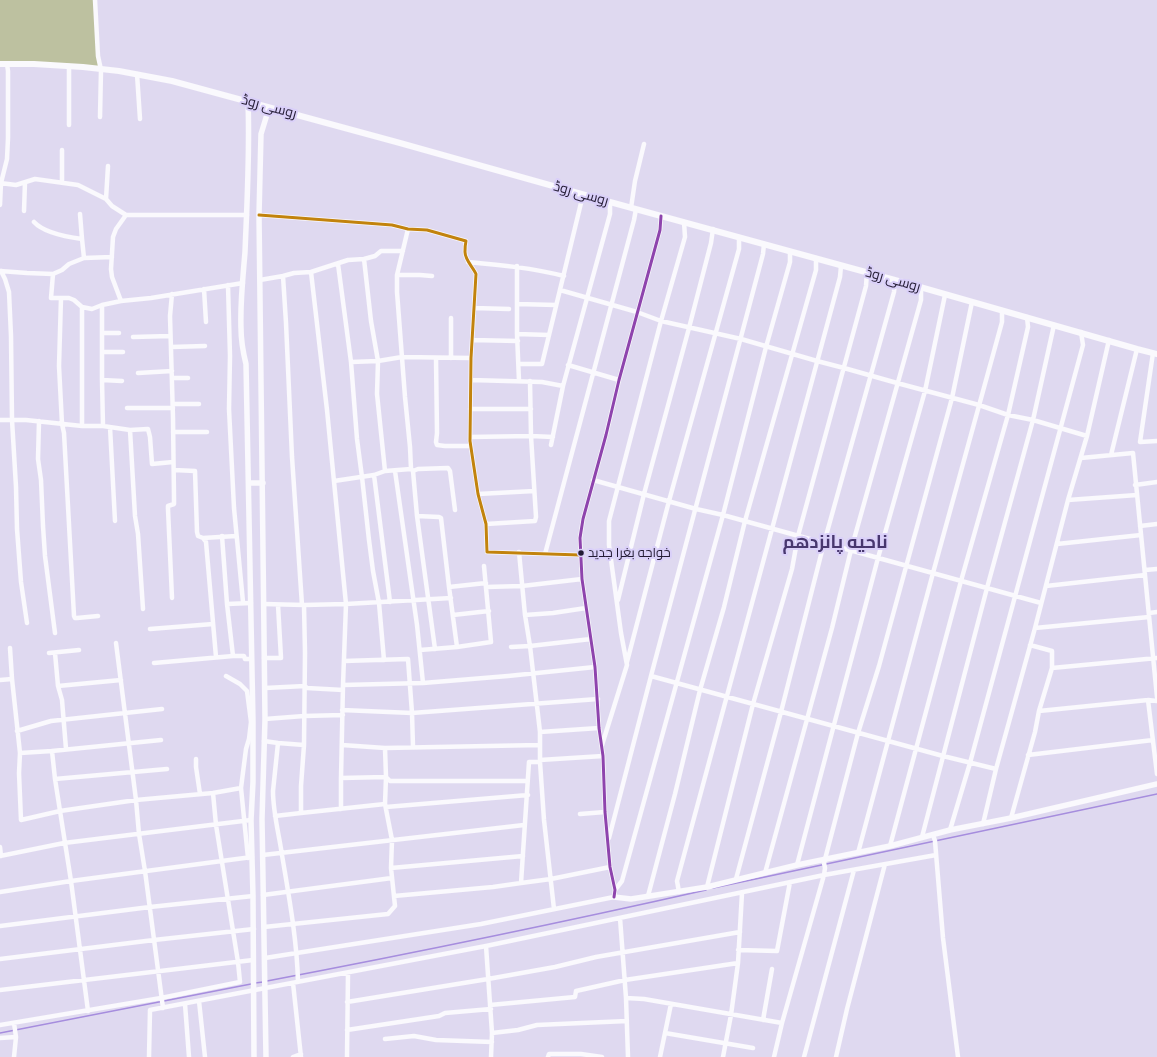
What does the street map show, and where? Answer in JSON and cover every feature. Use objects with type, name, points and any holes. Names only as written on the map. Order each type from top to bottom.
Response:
[{"type":"main road","name":"روسی روڈ","points":[[3,64],[69,66],[119,71],[172,81],[400,143],[633,209],[713,229],[1155,353]]},
{"type":"street","points":[[95,0],[98,56],[101,70],[100,117]]},
{"type":"street","points":[[0,205],[1,183],[7,159],[8,138],[8,71],[3,64]]},
{"type":"street","points":[[69,66],[69,125]]},
{"type":"street","points":[[137,74],[140,119]]},
{"type":"street","points":[[248,102],[249,127],[247,215],[240,309],[240,329],[246,364],[249,482],[253,722],[253,782],[250,857]]},
{"type":"street","points":[[266,1057],[262,819],[265,688],[259,215],[261,134],[269,108]]},
{"type":"street","points":[[545,554],[634,220],[633,209],[635,181],[644,144]]},
{"type":"street","points":[[62,150],[62,182]]},
{"type":"street","points":[[106,199],[108,166]]},
{"type":"street","points":[[1,183],[16,185],[35,179],[78,185],[106,199],[112,206],[126,215],[247,215]]},
{"type":"street","points":[[24,211],[25,182]]},
{"type":"street","points":[[519,364],[542,364],[564,276],[582,194]]},
{"type":"street","points":[[551,445],[568,365],[610,214],[610,202]]},
{"type":"street","points":[[80,214],[84,258]]},
{"type":"street","points":[[121,301],[112,277],[111,269],[113,237],[116,229],[126,215]]},
{"type":"street","points":[[259,215],[392,225],[408,229],[427,230],[466,241],[465,252],[468,262],[476,274],[471,358],[470,437],[478,494],[486,524],[487,552],[580,555]]},
{"type":"street","points":[[614,898],[615,890],[610,867],[604,812],[602,756],[595,667],[582,579],[580,538],[583,519],[593,480],[660,230],[661,216]]},
{"type":"street","points":[[34,222],[38,227],[66,237],[82,240]]},
{"type":"street","points":[[627,665],[609,545],[609,521],[685,236],[684,222]]},
{"type":"street","points":[[408,229],[397,275],[397,292],[412,470],[434,649]]},
{"type":"street","points":[[617,604],[644,494],[690,328],[711,243],[713,229]]},
{"type":"street","points":[[601,748],[627,665],[669,501],[739,249],[739,237]]},
{"type":"street","points":[[608,841],[741,339],[763,254],[764,244]]},
{"type":"street","points":[[260,280],[294,273],[311,272],[348,260],[364,259],[375,256],[381,251],[403,251]]},
{"type":"street","points":[[615,890],[622,881],[723,515],[766,346],[790,262],[790,251]]},
{"type":"street","points":[[0,271],[53,274],[62,270],[69,264],[84,258],[112,257]]},
{"type":"street","points":[[648,896],[675,794],[700,690],[724,607],[745,521],[816,270],[816,258]]},
{"type":"street","points":[[364,259],[371,320],[378,361],[377,394],[385,471]]},
{"type":"street","points":[[468,262],[517,266],[564,276]]},
{"type":"street","points":[[338,264],[351,362],[357,439],[373,571],[379,603],[384,660]]},
{"type":"street","points":[[517,266],[519,381]]},
{"type":"street","points":[[679,892],[677,881],[773,529],[840,276],[841,266]]},
{"type":"street","points":[[0,271],[5,279],[9,292],[12,420],[21,582],[27,623]]},
{"type":"street","points":[[311,272],[346,604],[341,809]]},
{"type":"street","points":[[707,886],[753,704],[792,569],[798,536],[866,286],[867,272]]},
{"type":"street","points":[[53,274],[51,297],[69,298],[74,300],[82,307],[92,308],[121,301],[151,298],[243,283]]},
{"type":"street","points":[[397,275],[432,276]]},
{"type":"street","points":[[283,276],[292,457],[303,605],[305,686],[301,813]]},
{"type":"street","points":[[736,879],[781,712],[824,543],[894,292],[895,280]]},
{"type":"street","points":[[228,285],[230,356],[229,409],[234,508],[242,602]]},
{"type":"street","points":[[765,873],[897,383],[921,300],[921,287]]},
{"type":"street","points":[[204,289],[206,322]]},
{"type":"street","points":[[560,290],[637,312],[662,322],[741,339],[1087,436]]},
{"type":"street","points":[[172,294],[170,336],[173,406],[174,504],[168,506],[172,598]]},
{"type":"street","points":[[797,865],[878,558],[925,390],[945,295]]},
{"type":"street","points":[[61,298],[59,366],[62,424],[65,441],[74,616],[75,618],[98,616]]},
{"type":"street","points":[[774,1057],[782,1023],[824,875],[825,864],[858,733],[879,666],[952,398],[972,302]]},
{"type":"street","points":[[517,304],[556,305]]},
{"type":"street","points":[[102,305],[103,426]]},
{"type":"street","points":[[82,307],[82,426]]},
{"type":"street","points":[[474,308],[509,309]]},
{"type":"street","points":[[858,853],[1002,322],[1002,310]]},
{"type":"street","points":[[890,846],[961,581],[1008,415],[1028,327],[1027,317]]},
{"type":"street","points":[[451,318],[451,358]]},
{"type":"street","points":[[922,837],[987,588],[1033,420],[1054,325]]},
{"type":"street","points":[[950,830],[970,763],[1083,345],[1081,332]]},
{"type":"street","points":[[102,333],[119,333]]},
{"type":"street","points":[[517,334],[549,335]]},
{"type":"street","points":[[133,337],[170,336]]},
{"type":"street","points":[[472,340],[518,341]]},
{"type":"street","points":[[983,824],[996,769],[1035,628],[1068,500],[1087,436],[1109,340]]},
{"type":"street","points":[[171,347],[205,346]]},
{"type":"street","points":[[1111,455],[1137,349]]},
{"type":"street","points":[[102,352],[123,352]]},
{"type":"street","points":[[1155,353],[1140,442],[1157,441]]},
{"type":"street","points":[[351,362],[378,361],[402,357],[471,358]]},
{"type":"street","points":[[436,358],[437,445],[471,446]]},
{"type":"street","points":[[568,365],[619,380]]},
{"type":"street","points":[[138,373],[172,371]]},
{"type":"street","points":[[172,378],[188,378]]},
{"type":"street","points":[[102,380],[122,381]]},
{"type":"street","points":[[471,380],[530,381],[563,386]]},
{"type":"street","points":[[486,524],[535,521],[530,381]]},
{"type":"street","points":[[128,408],[199,404]]},
{"type":"street","points":[[470,409],[531,409]]},
{"type":"street","points":[[0,420],[39,421],[82,426],[103,426],[130,430],[148,429],[152,464],[173,462]]},
{"type":"street","points":[[39,421],[38,459],[41,480],[45,556],[55,633]]},
{"type":"street","points":[[110,427],[115,521]]},
{"type":"street","points":[[130,430],[135,516],[138,534],[143,609]]},
{"type":"street","points":[[173,432],[207,432]]},
{"type":"street","points":[[470,437],[552,437]]},
{"type":"street","points":[[1081,458],[1133,453],[1135,485],[1155,658],[1157,696]]},
{"type":"street","points":[[334,481],[374,475],[385,471],[448,468],[450,471],[455,510]]},
{"type":"street","points":[[174,470],[194,471],[197,532],[198,536],[203,538],[206,542],[216,658]]},
{"type":"street","points":[[395,471],[414,600],[423,683]]},
{"type":"street","points":[[374,475],[390,602]]},
{"type":"street","points":[[593,480],[1041,603]]},
{"type":"street","points":[[249,482],[263,482]]},
{"type":"street","points":[[1135,485],[1157,482]]},
{"type":"street","points":[[478,494],[534,491]]},
{"type":"street","points":[[1068,500],[1137,495]]},
{"type":"street","points":[[417,516],[441,518],[448,588],[451,598],[457,647]]},
{"type":"street","points":[[1140,526],[1157,524]]},
{"type":"street","points":[[1057,544],[1141,535]]},
{"type":"street","points":[[222,536],[227,604],[233,656]]},
{"type":"street","points":[[203,538],[236,536]]},
{"type":"street","points":[[519,552],[525,615],[540,732],[540,761],[544,820],[554,909]]},
{"type":"street","points":[[420,650],[491,642],[484,566]]},
{"type":"street","points":[[1046,586],[1157,569]]},
{"type":"street","points":[[448,588],[486,585],[522,586],[582,579]]},
{"type":"street","points":[[264,604],[303,605],[379,603],[451,598]]},
{"type":"street","points":[[227,604],[242,602],[251,603]]},
{"type":"street","points":[[264,658],[281,658],[278,605]]},
{"type":"street","points":[[525,615],[586,608]]},
{"type":"street","points":[[453,615],[488,611]]},
{"type":"street","points":[[1035,628],[1149,615],[1157,612]]},
{"type":"street","points":[[150,629],[214,624]]},
{"type":"street","points":[[511,647],[591,639]]},
{"type":"street","points":[[116,643],[139,834],[162,1003]]},
{"type":"street","points":[[1011,818],[1035,732],[1039,711],[1052,668],[1052,652],[1030,645]]},
{"type":"street","points":[[10,648],[20,753],[19,773],[21,820],[60,811],[136,800],[212,793],[241,788]]},
{"type":"street","points":[[49,653],[79,650]]},
{"type":"street","points":[[55,653],[58,686],[62,700],[66,749]]},
{"type":"street","points":[[154,663],[233,656],[244,656],[246,660],[251,659]]},
{"type":"street","points":[[1052,668],[1155,658]]},
{"type":"street","points":[[344,660],[408,659],[412,713],[412,747]]},
{"type":"street","points":[[265,688],[305,686],[307,688],[343,687],[410,682],[423,683],[595,667]]},
{"type":"street","points":[[226,676],[240,684],[247,691],[251,722],[241,788],[244,822],[250,857],[253,896],[254,1057]]},
{"type":"street","points":[[651,676],[889,742],[996,769]]},
{"type":"street","points":[[0,680],[12,679]]},
{"type":"street","points":[[58,686],[121,680]]},
{"type":"street","points":[[265,719],[343,713],[412,713],[598,699]]},
{"type":"street","points":[[1039,711],[1148,700],[1157,701]]},
{"type":"street","points":[[1148,700],[1157,774]]},
{"type":"street","points":[[17,730],[63,719],[162,709]]},
{"type":"street","points":[[540,732],[599,728]]},
{"type":"street","points":[[20,753],[161,740]]},
{"type":"street","points":[[1028,755],[1153,740]]},
{"type":"street","points":[[264,741],[304,745]]},
{"type":"street","points":[[278,743],[273,792],[275,816],[293,924],[298,972],[295,983],[301,1056],[293,1057]]},
{"type":"street","points":[[342,745],[385,748],[540,745]]},
{"type":"street","points":[[264,927],[388,914],[395,906],[391,868],[392,840],[386,806],[385,748]]},
{"type":"street","points":[[52,751],[88,1011]]},
{"type":"street","points":[[521,883],[529,762],[602,756]]},
{"type":"street","points":[[196,759],[200,794]]},
{"type":"street","points":[[55,779],[167,769]]},
{"type":"street","points":[[341,778],[386,777],[390,781],[527,781]]},
{"type":"street","points":[[265,958],[481,924],[614,898],[631,899],[679,892],[797,865],[825,864],[858,853],[922,837],[934,836],[950,830],[1011,818],[1157,784]]},
{"type":"street","points":[[0,1026],[88,1011],[162,1003],[240,982],[212,793]]},
{"type":"street","points":[[275,816],[341,809],[528,795]]},
{"type":"street","points":[[580,814],[604,812]]},
{"type":"street","points":[[0,847],[1,856],[64,843],[251,820]]},
{"type":"street","points":[[263,855],[524,825]]},
{"type":"street","points":[[934,836],[943,938],[958,1057]]},
{"type":"street","points":[[149,1057],[150,1010],[162,1003],[185,1004],[348,973],[936,853]]},
{"type":"street","points":[[391,868],[523,856]]},
{"type":"street","points":[[0,892],[250,857]]},
{"type":"street","points":[[836,1057],[885,864]]},
{"type":"street","points":[[394,896],[494,887],[551,879],[610,867]]},
{"type":"street","points":[[804,1057],[854,870]]},
{"type":"street","points":[[263,895],[392,878]]},
{"type":"street","points":[[738,950],[777,951],[790,882]]},
{"type":"street","points":[[723,1057],[731,1015],[738,963],[742,893]]},
{"type":"street","points":[[0,926],[150,907],[253,896]]},
{"type":"street","points":[[620,918],[625,980],[628,1057]]},
{"type":"street","points":[[0,960],[80,949],[254,929]]},
{"type":"street","points":[[347,1002],[488,979],[555,967],[596,957],[740,932]]},
{"type":"street","points":[[486,946],[492,1033],[491,1057]]},
{"type":"street","points":[[0,990],[253,960]]},
{"type":"street","points":[[347,1030],[439,1016],[445,1013],[574,997],[576,991],[625,980],[738,963]]},
{"type":"street","points":[[762,1020],[772,969]]},
{"type":"street","points":[[254,972],[256,976],[260,977],[265,975]]},
{"type":"street","points":[[347,1057],[348,973]]},
{"type":"street","points":[[254,999],[256,995],[259,994],[263,995],[265,999]]},
{"type":"street","points":[[626,998],[644,999],[782,1023]]},
{"type":"street","points":[[199,1001],[205,1057]]},
{"type":"street","points":[[185,1004],[189,1057]]},
{"type":"street","points":[[660,1057],[671,1004]]},
{"type":"street","points":[[492,1033],[518,1030],[537,1025],[627,1021]]},
{"type":"street","points":[[14,1023],[16,1036],[14,1057]]},
{"type":"street","points":[[665,1033],[753,1048]]},
{"type":"street","points":[[0,1038],[16,1036]]},
{"type":"street","points":[[385,1039],[414,1036],[436,1040],[492,1042]]},
{"type":"street","points":[[548,1057],[549,1054],[602,1057]]},
{"type":"green space","points":[[0,0],[95,0],[101,70],[0,64]]},
{"type":"waterway","points":[[713,888],[880,854],[1157,794]]},
{"type":"waterway","points":[[267,981],[377,960],[706,890]]},
{"type":"waterway","points":[[255,983],[263,982]]},
{"type":"waterway","points":[[0,1033],[251,984]]},
{"type":"transit line","points":[[259,215],[392,225],[408,229],[427,230],[466,241],[465,255],[476,274],[471,358],[470,441],[478,494],[486,524],[487,552],[580,555]]},
{"type":"transit line","points":[[614,897],[615,890],[610,867],[605,812],[603,756],[599,728],[595,667],[582,579],[580,538],[583,519],[606,435],[619,380],[660,230],[661,216]]},
{"type":"place","name":"خواجه بغرا جدید","points":[[581,553]]},
{"type":"district","name":"ناحیه پانزدهم","points":[[835,543]]}]
